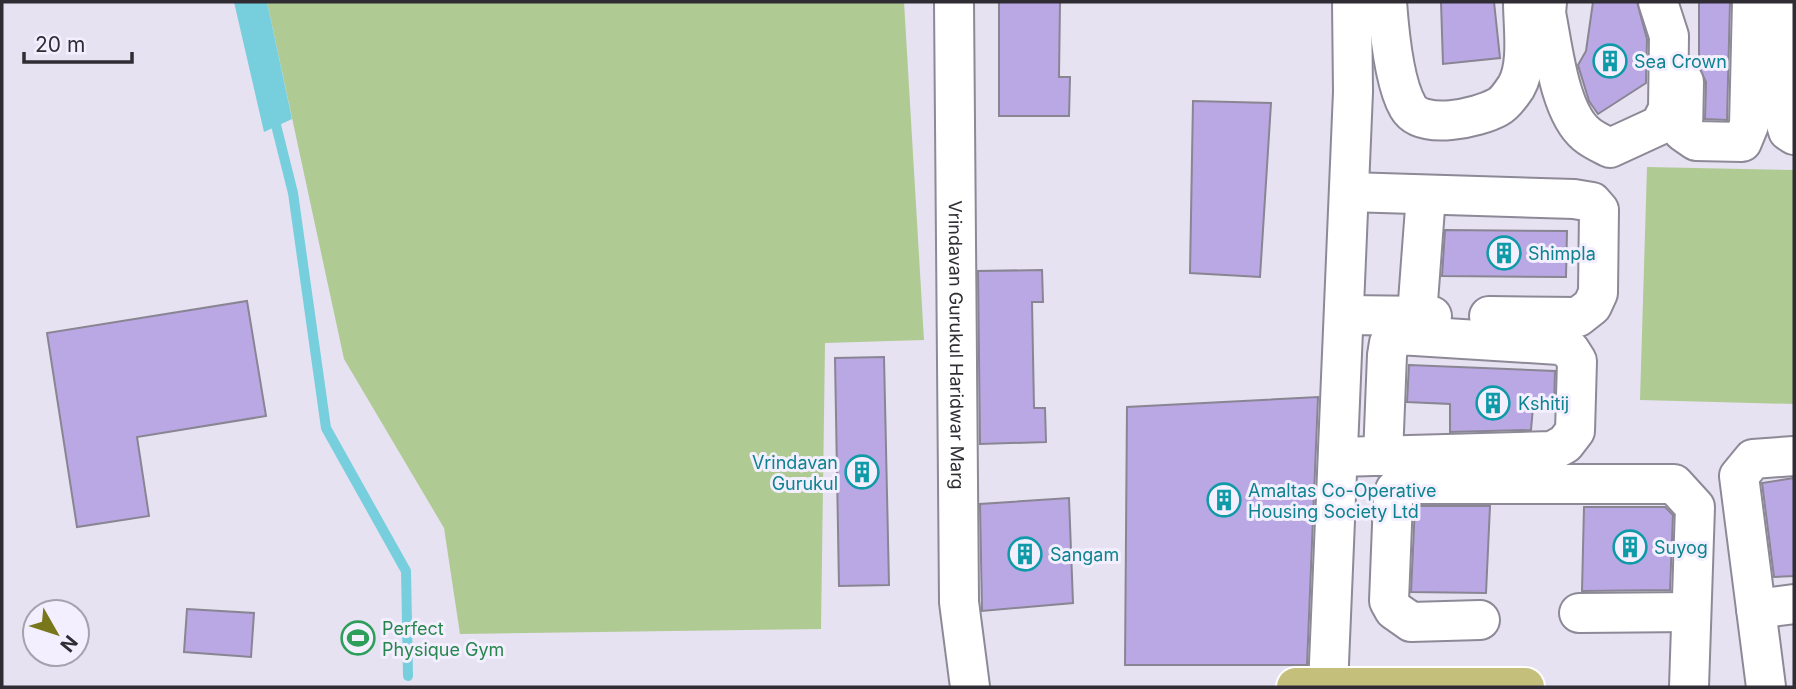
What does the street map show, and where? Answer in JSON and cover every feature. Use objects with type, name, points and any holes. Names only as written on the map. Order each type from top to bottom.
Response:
[{"type":"main road","points":[[1317,687],[1525,687]]},
{"type":"street","name":"Vrindavan Gurukul Haridwar Marg","points":[[954,2],[959,602],[970,687]]},
{"type":"street","points":[[1317,687],[1338,457],[1349,192],[1352,2]]},
{"type":"street","points":[[1387,2],[1390,47],[1408,108],[1420,118],[1440,122],[1500,107],[1517,85],[1522,64],[1523,2]]},
{"type":"street","points":[[1547,2],[1546,13],[1559,75],[1573,118],[1586,134],[1610,148],[1660,125],[1668,109],[1669,36],[1658,2]]},
{"type":"street","points":[[1686,2],[1683,132],[1696,141],[1742,142],[1749,125],[1752,2]]},
{"type":"street","points":[[1784,2],[1784,121],[1788,131],[1794,135]]},
{"type":"street","points":[[1352,49],[1390,47]]},
{"type":"street","points":[[1344,314],[1578,317],[1592,306],[1598,293],[1599,210],[1592,202],[1574,199],[1349,192]]},
{"type":"street","points":[[1417,315],[1426,195]]},
{"type":"street","points":[[1338,457],[1383,456],[1552,451],[1565,444],[1575,431],[1577,361],[1570,350],[1559,345],[1399,335],[1389,343],[1387,355],[1383,456]]},
{"type":"street","points":[[1766,687],[1739,476],[1753,459],[1794,456]]},
{"type":"street","points":[[1480,620],[1411,622],[1394,610],[1389,601],[1393,500],[1395,490],[1402,484],[1674,484],[1695,507],[1689,687]]},
{"type":"street","points":[[1756,609],[1794,604]]},
{"type":"street","points":[[1579,613],[1691,611]]},
{"type":"green space","points":[[267,2],[904,2],[924,340],[825,343],[821,629],[460,634],[444,528],[344,359]]},
{"type":"green space","points":[[1647,167],[1794,170],[1794,404],[1640,400]]},
{"type":"water","points":[[234,2],[267,2],[292,119],[264,132]]},
{"type":"building","points":[[999,2],[1060,2],[1059,77],[1070,77],[1069,116],[999,116]]},
{"type":"building","points":[[1441,2],[1494,2],[1500,58],[1443,64]]},
{"type":"building","name":"Sea Crown","points":[[1593,2],[1637,2],[1647,39],[1646,83],[1598,114],[1589,101],[1578,65],[1586,51]]},
{"type":"building","points":[[1699,2],[1730,2],[1727,120],[1705,119],[1706,82],[1699,67]]},
{"type":"building","points":[[1193,101],[1271,103],[1260,277],[1190,273]]},
{"type":"building","name":"Shimpla","points":[[1445,230],[1567,231],[1566,277],[1442,276]]},
{"type":"building","points":[[1042,270],[1043,302],[1032,302],[1034,408],[1045,408],[1046,442],[980,444],[978,271]]},
{"type":"building","points":[[247,301],[266,416],[137,437],[149,516],[77,527],[47,333]]},
{"type":"building","name":"Vrindavan Gurukul","points":[[884,357],[889,585],[839,586],[835,358]]},
{"type":"building","name":"Kshitij","points":[[1409,365],[1555,371],[1554,408],[1533,407],[1531,430],[1450,432],[1450,404],[1407,402]]},
{"type":"building","name":"Amaltas Co-Operative Housing Society Ltd","points":[[1318,397],[1307,665],[1125,665],[1127,407]]},
{"type":"building","points":[[1794,478],[1794,576],[1774,577],[1762,483]]},
{"type":"building","name":"Sangam","points":[[1069,498],[1073,603],[982,611],[980,504]]},
{"type":"building","points":[[1415,506],[1490,506],[1486,593],[1411,592]]},
{"type":"building","name":"Suyog","points":[[1584,507],[1665,507],[1673,515],[1670,590],[1582,591]]},
{"type":"building","points":[[187,609],[254,613],[251,657],[184,652]]},
{"type":"waterway","points":[[273,113],[293,193],[326,428],[406,571],[408,676]]},
{"type":"place","name":"Sea Crown","points":[[1610,61]]},
{"type":"place","name":"Shimpla","points":[[1504,253]]},
{"type":"place","name":"Kshitij","points":[[1493,403]]},
{"type":"place","name":"Vrindavan Gurukul","points":[[862,472]]},
{"type":"place","name":"Amaltas Co-Operative Housing Society Ltd","points":[[1224,500]]},
{"type":"place","name":"Suyog","points":[[1630,547]]},
{"type":"place","name":"Sangam","points":[[1025,554]]},
{"type":"place","name":"Perfect Physique Gym","points":[[358,638]]}]
